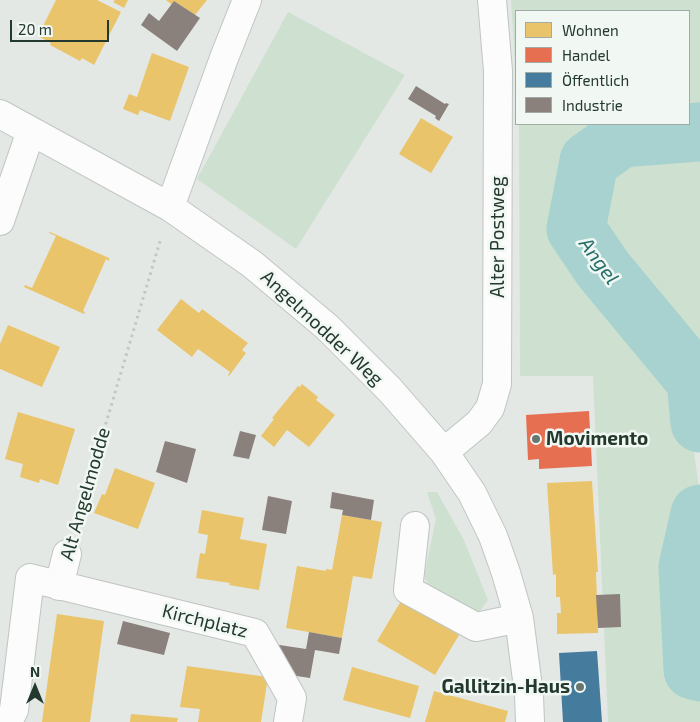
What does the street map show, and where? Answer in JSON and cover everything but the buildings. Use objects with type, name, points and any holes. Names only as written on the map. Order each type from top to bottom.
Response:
[{"type":"street","points":[[170,207],[247,0]]},
{"type":"street","name":"Alter Postweg","points":[[444,452],[479,423],[490,408],[497,384],[498,72],[492,0]]},
{"type":"street","name":"Angelmodder Weg","points":[[0,114],[170,207],[252,264],[327,327],[390,390],[444,452],[472,493],[493,536],[519,618],[530,695],[530,722]]},
{"type":"street","points":[[0,221],[31,131]]},
{"type":"street","points":[[415,526],[408,590],[476,627],[519,618]]},
{"type":"street","name":"Alt Angelmodde","points":[[8,722],[14,710],[30,578],[59,586],[67,554]]},
{"type":"street","name":"Kirchplatz","points":[[59,586],[255,633],[292,698],[288,722]]},
{"type":"path","name":"Alt Angelmodde","points":[[67,554],[163,233]]},
{"type":"green space","points":[[511,0],[700,0],[700,120],[690,121],[690,10],[515,10],[515,62]]},
{"type":"green space","points":[[288,12],[405,75],[296,249],[197,179]]},
{"type":"green space","points":[[519,125],[666,125],[620,131],[583,159],[569,229],[599,275],[685,381],[699,489],[681,564],[686,674],[700,678],[700,722],[608,722],[593,376],[520,376]]},
{"type":"green space","points":[[700,132],[700,423],[695,381],[603,269],[576,229],[589,161],[621,138]]},
{"type":"green space","points":[[427,492],[437,492],[464,540],[488,600],[480,611],[469,610],[428,584],[424,576],[436,519]]},
{"type":"green space","points":[[700,514],[700,672],[693,670],[688,567]]},
{"type":"waterway","name":"Angel","points":[[700,132],[621,138],[589,161],[576,229],[603,269],[696,381],[700,423]]},
{"type":"waterway","name":"Angel","points":[[700,514],[688,567],[693,670],[700,672]]},
{"type":"place","name":"Movimento","points":[[536,439]]},
{"type":"place","name":"Gallitzin-Haus","points":[[580,687]]}]
